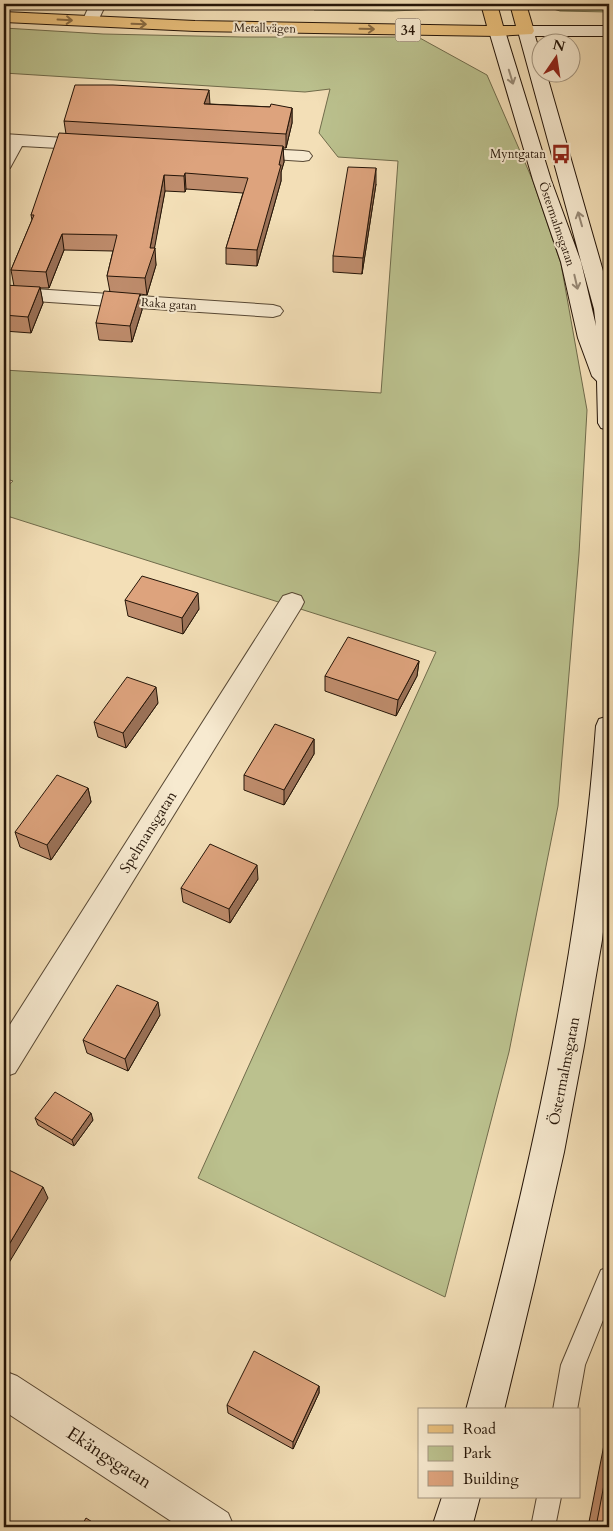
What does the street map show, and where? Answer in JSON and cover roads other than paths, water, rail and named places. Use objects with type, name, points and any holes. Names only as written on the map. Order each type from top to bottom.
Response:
[{"type":"main road","name":"Metallvägen","points":[[4,4],[95,11],[250,28],[522,17]]},
{"type":"main road","name":"Metallvägen","points":[[4,17],[95,11]]},
{"type":"main road","name":"Östermalmsgatan","points":[[493,17],[542,180],[571,262],[588,338],[607,387]]},
{"type":"main road","name":"Östermalmsgatan","points":[[522,17],[604,309],[608,338],[607,387],[609,423]]},
{"type":"main road","points":[[522,17],[609,17]]},
{"type":"main road","points":[[522,17],[609,31]]},
{"type":"main road","points":[[4,164],[10,140],[108,145]]},
{"type":"main road","points":[[235,152],[303,156]]},
{"type":"main road","name":"Raka gatan","points":[[4,293],[273,311]]},
{"type":"main road","name":"Spelmansgatan","points":[[4,1062],[292,602]]},
{"type":"main road","name":"Östermalmsgatan","points":[[486,1408],[506,1332],[568,1056],[602,840],[609,726]]},
{"type":"main road","name":"Ekängsgatan","points":[[4,1389],[214,1527]]},
{"type":"main road","points":[[452,1527],[461,1498]]},
{"type":"lane","points":[[565,1408],[573,1365],[609,1278]]},
{"type":"lane","points":[[544,1527],[549,1498]]},
{"type":"place","name":"Myntgatan","points":[[561,154]]}]
